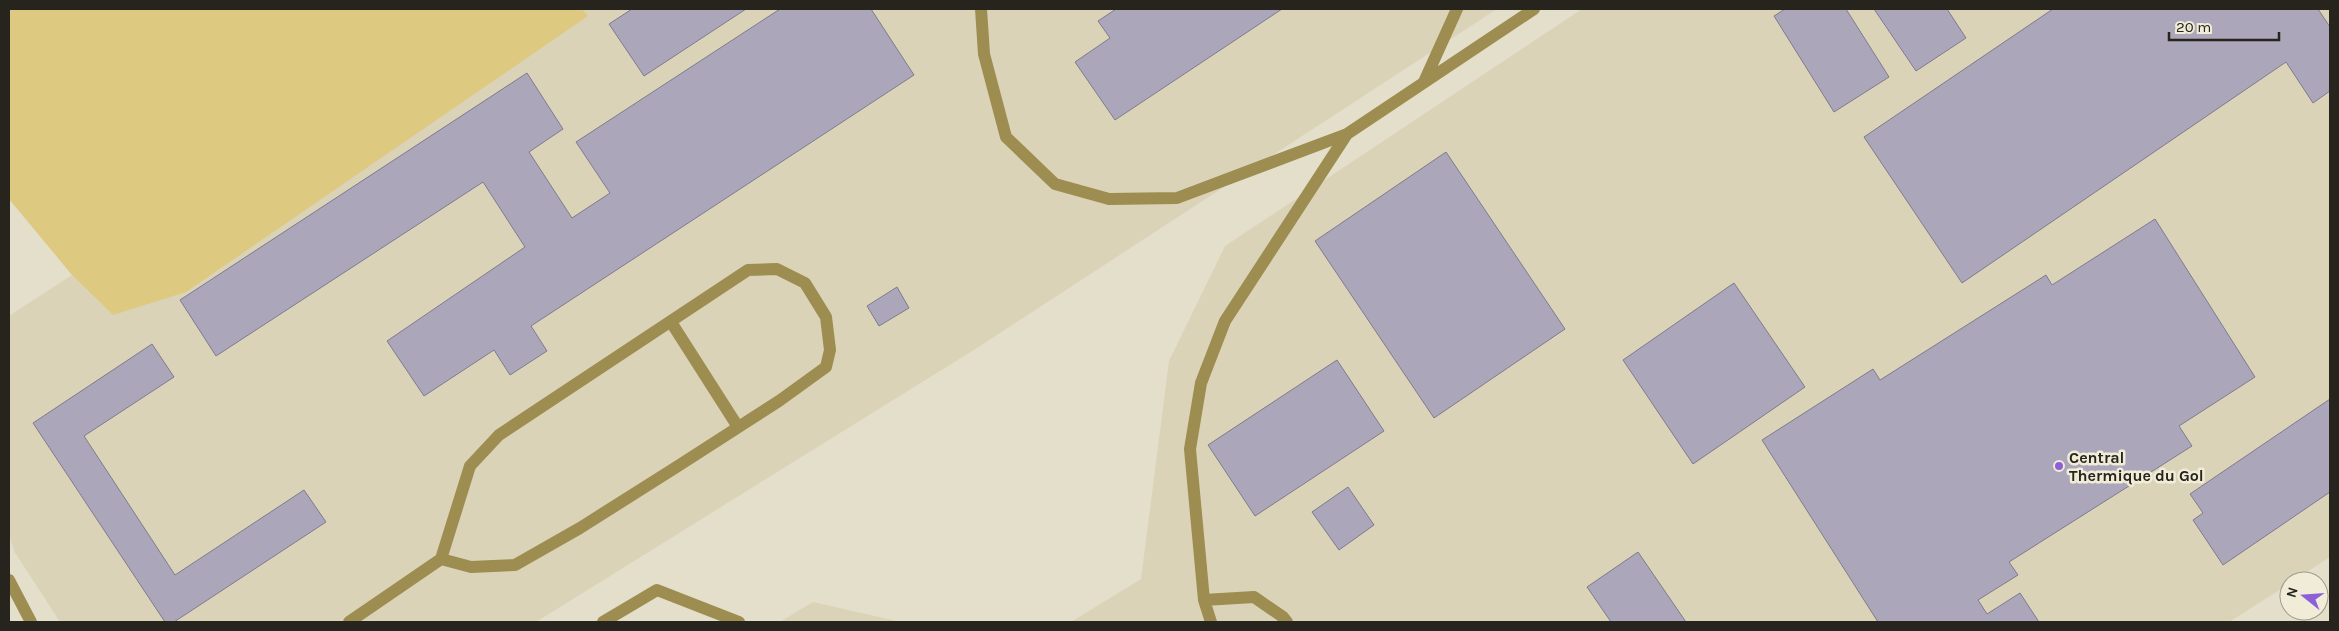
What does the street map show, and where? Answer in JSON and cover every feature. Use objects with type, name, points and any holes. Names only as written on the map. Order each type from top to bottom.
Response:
[{"type":"lane","points":[[981,9],[984,54],[1006,137],[1055,184],[1109,199],[1177,198],[1347,134],[1534,9]]},
{"type":"lane","points":[[1423,83],[1457,9]]},
{"type":"lane","points":[[1211,622],[1204,600],[1190,449],[1201,383],[1225,321],[1347,134]]},
{"type":"lane","points":[[349,622],[441,559],[470,466],[499,436],[748,270],[777,269],[805,283],[826,317],[830,350],[826,367],[738,428],[580,528],[515,565],[471,567],[441,559]]},
{"type":"lane","points":[[671,322],[738,428]]},
{"type":"lane","points":[[9,580],[31,622]]},
{"type":"lane","points":[[603,622],[658,590],[739,622]]},
{"type":"lane","points":[[1204,600],[1254,597],[1283,617],[1287,622]]},
{"type":"shaded area","points":[[9,9],[582,9],[588,16],[186,292],[113,315],[72,275],[9,199]]},
{"type":"shaded area","points":[[582,9],[1497,9],[977,348],[536,622],[60,622],[14,551],[9,535],[9,316],[72,275],[113,315],[588,16]]},
{"type":"shaded area","points":[[1582,9],[2330,9],[2330,557],[2308,571],[2279,571],[2279,590],[2229,622],[1071,622],[1141,579],[1169,361],[1225,246]]},
{"type":"shaded area","points":[[813,602],[901,622],[780,622]]},
{"type":"building","points":[[632,9],[746,9],[644,76],[609,24]]},
{"type":"building","points":[[780,9],[871,9],[914,75],[531,326],[547,351],[510,375],[494,350],[424,396],[387,341],[525,247],[483,182],[216,356],[180,300],[527,73],[563,129],[529,152],[572,218],[610,193],[576,142]]},
{"type":"building","points":[[1116,9],[1282,9],[1115,120],[1075,62],[1110,38],[1098,21]]},
{"type":"building","points":[[1785,9],[1846,9],[1889,77],[1834,112],[1774,16]]},
{"type":"building","points":[[1874,9],[1947,9],[1966,38],[1916,71]]},
{"type":"building","points":[[2053,9],[2318,9],[2330,27],[2330,91],[2313,103],[2286,62],[1962,283],[1864,137]]},
{"type":"building","points":[[1446,152],[1565,329],[1434,418],[1315,241]]},
{"type":"building","points":[[2155,219],[2255,377],[2179,426],[2192,446],[2009,562],[2018,575],[1978,600],[1987,614],[2020,593],[2039,622],[1878,622],[1762,440],[1873,369],[1880,380],[2046,275],[2052,285]]},
{"type":"building","points":[[1734,283],[1805,387],[1693,464],[1623,360]]},
{"type":"building","points":[[897,287],[909,308],[879,326],[867,306]]},
{"type":"building","points":[[152,344],[174,377],[84,436],[175,575],[304,490],[326,522],[174,622],[165,622],[33,423]]},
{"type":"building","points":[[1337,360],[1384,431],[1255,516],[1208,445]]},
{"type":"building","points":[[2330,399],[2330,492],[2223,565],[2193,520],[2203,513],[2190,494]]},
{"type":"building","points":[[1348,487],[1374,525],[1339,550],[1312,512]]},
{"type":"building","points":[[1638,552],[1686,622],[1611,622],[1587,587]]},
{"type":"place","name":"Central Thermique du Gol","points":[[2059,466]]}]
